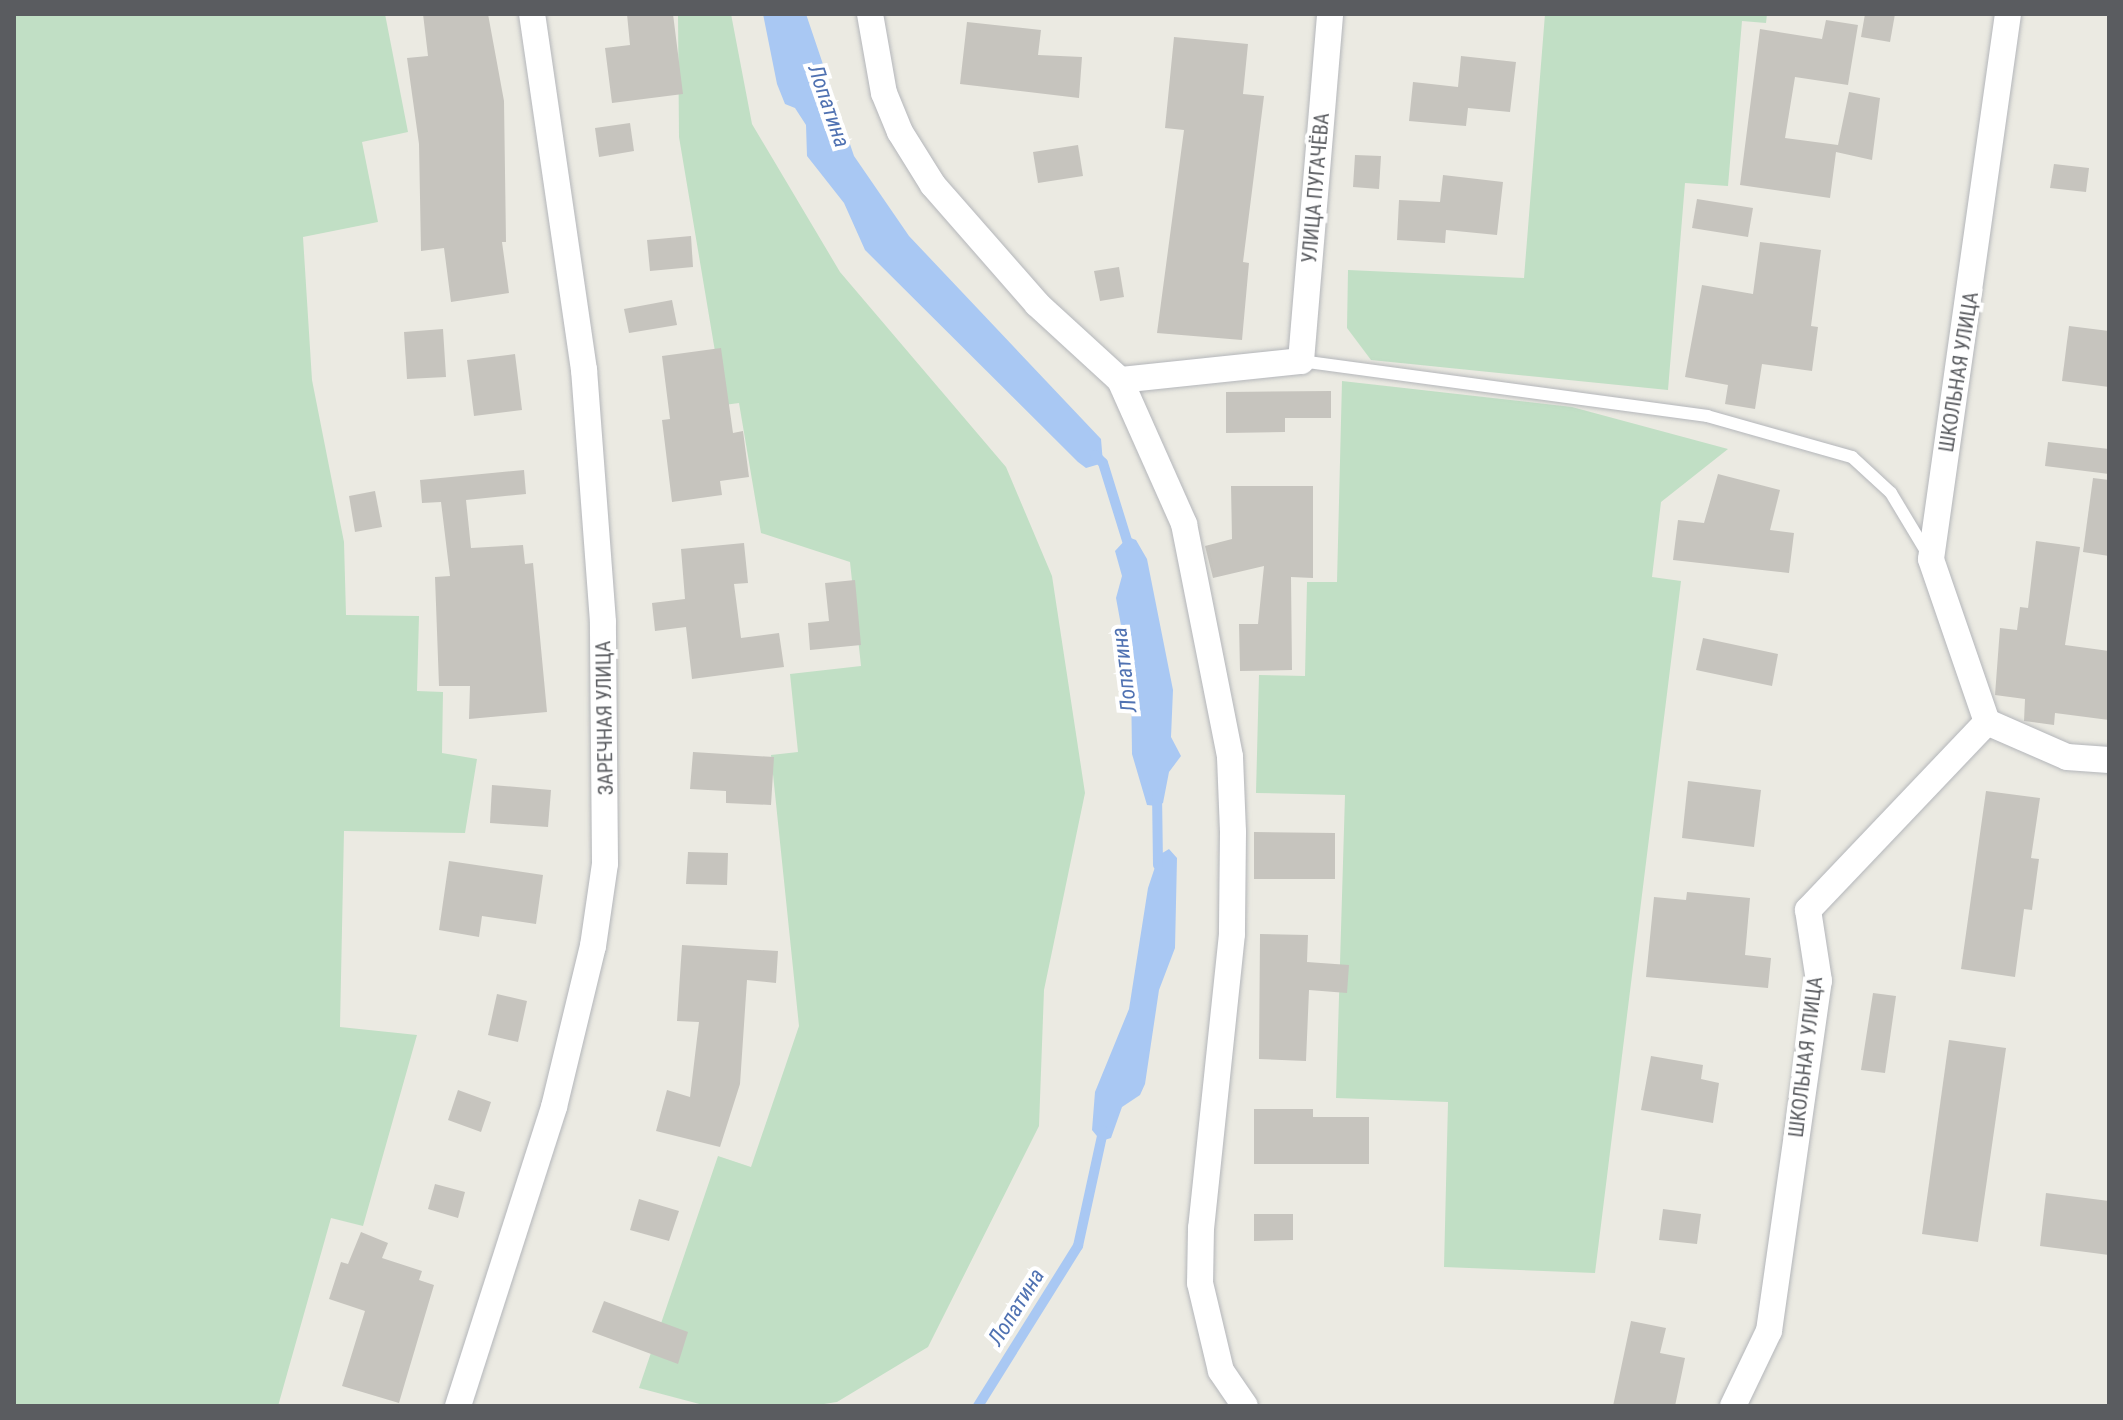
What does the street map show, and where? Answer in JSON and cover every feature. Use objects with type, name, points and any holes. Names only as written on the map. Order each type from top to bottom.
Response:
[{"type":"street","name":"ЗАРЕЧНАЯ УЛИЦА","points":[[458,1406],[554,1107],[593,946],[605,864],[603,622],[584,370],[532,14]]},
{"type":"street","points":[[870,14],[884,93],[900,132],[933,185],[1037,304],[1120,380],[1184,524],[1230,757],[1232,934],[1201,1228],[1200,1283],[1221,1371],[1245,1406]]},
{"type":"street","name":"УЛИЦА ПУГАЧЁВА","points":[[1301,361],[1330,14]]},
{"type":"street","name":"ШКОЛЬНАЯ УЛИЦА","points":[[1733,1406],[1769,1331],[1819,981],[1808,910],[1987,722],[1931,559],[2008,14]]},
{"type":"street","points":[[1120,380],[1301,361]]},
{"type":"street","points":[[1987,722],[2067,757],[2109,760]]},
{"type":"lane","points":[[1301,361],[1707,416],[1852,457],[1891,493],[1931,559]]},
{"type":"green space","points":[[14,14],[385,14],[408,132],[362,142],[378,222],[303,237],[312,380],[344,542],[346,615],[419,616],[417,691],[443,692],[442,753],[477,759],[465,833],[344,831],[340,1027],[417,1035],[363,1226],[331,1218],[278,1406],[14,1406]]},
{"type":"green space","points":[[678,14],[731,14],[752,124],[840,272],[1006,467],[1052,576],[1085,793],[1044,990],[1039,1126],[928,1347],[837,1402],[811,1406],[707,1406],[639,1388],[718,1156],[751,1167],[799,1026],[771,755],[798,752],[790,674],[861,666],[850,562],[761,533],[739,403],[724,405],[679,137]]},
{"type":"green space","points":[[1545,14],[1767,14],[1766,23],[1742,21],[1728,186],[1685,183],[1668,390],[1371,360],[1347,328],[1348,270],[1524,278]]},
{"type":"green space","points":[[1342,381],[1572,407],[1728,449],[1661,502],[1652,577],[1681,581],[1595,1273],[1444,1267],[1448,1102],[1336,1098],[1345,795],[1256,793],[1259,675],[1305,676],[1307,582],[1337,582]]},
{"type":"water","points":[[763,14],[806,14],[854,156],[909,236],[1101,439],[1103,463],[1086,468],[1078,462],[865,250],[844,203],[807,156],[806,125],[795,108],[785,104],[777,84]]},
{"type":"water","points":[[1128,537],[1136,540],[1147,559],[1173,690],[1171,737],[1181,756],[1169,772],[1163,803],[1157,806],[1147,805],[1132,754],[1131,680],[1116,598],[1122,576],[1115,551]]},
{"type":"water","points":[[1169,849],[1177,858],[1175,948],[1159,990],[1145,1084],[1140,1095],[1122,1107],[1111,1138],[1101,1141],[1092,1130],[1095,1092],[1129,1009],[1148,888],[1159,855]]},
{"type":"building","points":[[423,14],[488,14],[504,101],[506,242],[502,242],[509,293],[451,302],[444,248],[421,251],[419,144],[407,58],[428,56]]},
{"type":"building","points":[[627,14],[673,14],[683,94],[612,103],[605,48],[630,45]]},
{"type":"building","points":[[1865,14],[1895,14],[1890,42],[1861,37]]},
{"type":"building","points":[[1826,20],[1858,25],[1848,85],[1795,77],[1785,138],[1838,145],[1849,92],[1880,98],[1872,160],[1836,152],[1830,198],[1740,185],[1760,29],[1822,39]]},
{"type":"building","points":[[967,22],[1041,30],[1038,55],[1082,57],[1079,98],[960,84]]},
{"type":"building","points":[[1174,37],[1248,44],[1243,94],[1264,96],[1243,262],[1249,263],[1242,340],[1157,333],[1184,130],[1165,128]]},
{"type":"building","points":[[1461,56],[1516,62],[1510,112],[1468,108],[1466,126],[1409,121],[1413,82],[1458,87]]},
{"type":"building","points":[[630,123],[634,151],[599,157],[595,128]]},
{"type":"building","points":[[1078,145],[1083,176],[1038,183],[1033,152]]},
{"type":"building","points":[[1355,155],[1381,156],[1379,189],[1353,187]]},
{"type":"building","points":[[2054,164],[2089,168],[2086,192],[2050,188]]},
{"type":"building","points":[[1443,175],[1503,182],[1497,235],[1446,230],[1445,243],[1397,240],[1399,200],[1440,202]]},
{"type":"building","points":[[1697,199],[1753,208],[1748,237],[1692,228]]},
{"type":"building","points":[[691,236],[693,267],[650,271],[647,240]]},
{"type":"building","points":[[1760,242],[1821,250],[1811,326],[1818,327],[1812,371],[1762,364],[1755,409],[1725,404],[1728,385],[1685,377],[1702,285],[1753,294]]},
{"type":"building","points":[[1119,267],[1124,297],[1100,301],[1094,271]]},
{"type":"building","points":[[672,300],[677,325],[629,333],[624,309]]},
{"type":"building","points":[[2069,326],[2109,331],[2109,387],[2062,381]]},
{"type":"building","points":[[443,329],[446,377],[407,379],[404,332]]},
{"type":"building","points":[[721,348],[733,433],[743,431],[749,477],[720,481],[722,495],[672,502],[662,420],[670,419],[662,356]]},
{"type":"building","points":[[515,354],[522,410],[474,416],[467,360]]},
{"type":"building","points":[[1331,391],[1331,418],[1285,418],[1285,432],[1226,433],[1226,392]]},
{"type":"building","points":[[2048,442],[2109,449],[2109,474],[2045,466]]},
{"type":"building","points":[[524,470],[526,494],[466,500],[471,548],[523,545],[525,564],[533,563],[547,712],[469,719],[470,686],[439,686],[435,577],[450,576],[441,502],[422,503],[420,480]]},
{"type":"building","points":[[1718,474],[1780,490],[1770,530],[1794,533],[1789,573],[1673,560],[1678,520],[1704,523]]},
{"type":"building","points":[[2093,478],[2109,480],[2109,556],[2083,552]]},
{"type":"building","points":[[1231,486],[1313,486],[1313,578],[1291,577],[1292,670],[1240,671],[1239,624],[1258,624],[1264,566],[1213,578],[1205,546],[1232,539]]},
{"type":"building","points":[[375,491],[382,527],[355,532],[349,496]]},
{"type":"building","points":[[2036,541],[2080,547],[2065,645],[2109,651],[2109,720],[2055,713],[2054,725],[2024,721],[2025,699],[1995,695],[2000,628],[2017,630],[2020,607],[2028,608]]},
{"type":"building","points":[[744,543],[748,583],[734,584],[741,638],[779,633],[784,667],[692,679],[686,627],[655,631],[652,603],[685,599],[681,549]]},
{"type":"building","points":[[855,580],[861,645],[810,650],[808,623],[829,621],[825,583]]},
{"type":"building","points":[[1703,638],[1778,654],[1772,686],[1696,670]]},
{"type":"building","points":[[693,752],[774,757],[771,805],[726,803],[726,791],[690,789]]},
{"type":"building","points":[[1688,781],[1761,790],[1754,847],[1682,838]]},
{"type":"building","points":[[492,785],[551,790],[548,827],[490,823]]},
{"type":"building","points":[[1986,791],[2040,798],[2031,858],[2039,859],[2032,910],[2024,909],[2015,977],[1961,969]]},
{"type":"building","points":[[1254,832],[1335,833],[1335,879],[1254,879]]},
{"type":"building","points":[[688,852],[728,853],[727,885],[686,884]]},
{"type":"building","points":[[449,861],[543,875],[536,924],[482,916],[479,937],[439,930]]},
{"type":"building","points":[[1687,892],[1750,898],[1745,955],[1771,958],[1768,988],[1646,977],[1654,897],[1686,900]]},
{"type":"building","points":[[1260,934],[1308,935],[1307,962],[1349,965],[1347,993],[1309,990],[1306,1061],[1259,1059]]},
{"type":"building","points":[[682,945],[778,951],[776,983],[747,980],[740,1084],[720,1147],[656,1131],[667,1090],[690,1097],[699,1022],[677,1021]]},
{"type":"building","points":[[1873,993],[1896,996],[1885,1073],[1861,1070]]},
{"type":"building","points":[[497,994],[527,1001],[518,1042],[488,1035]]},
{"type":"building","points":[[1949,1040],[2006,1048],[1978,1242],[1922,1234]]},
{"type":"building","points":[[1651,1056],[1703,1065],[1701,1079],[1719,1083],[1713,1123],[1641,1110]]},
{"type":"building","points":[[458,1090],[491,1102],[481,1132],[448,1120]]},
{"type":"building","points":[[1254,1109],[1313,1109],[1313,1117],[1369,1117],[1369,1164],[1254,1164]]},
{"type":"building","points":[[435,1184],[465,1192],[458,1218],[428,1209]]},
{"type":"building","points":[[2046,1193],[2109,1201],[2109,1255],[2040,1246]]},
{"type":"building","points":[[639,1199],[679,1211],[669,1241],[630,1230]]},
{"type":"building","points":[[1663,1209],[1701,1214],[1697,1244],[1659,1240]]},
{"type":"building","points":[[1254,1214],[1293,1214],[1293,1240],[1254,1241]]},
{"type":"building","points":[[361,1232],[388,1243],[382,1258],[422,1271],[419,1280],[434,1285],[399,1403],[342,1386],[365,1311],[329,1299],[341,1262],[348,1264]]},
{"type":"building","points":[[604,1301],[688,1332],[678,1364],[592,1332]]},
{"type":"building","points":[[1631,1321],[1666,1328],[1660,1353],[1685,1358],[1675,1406],[1613,1406]]},
{"type":"waterway","name":"Лопатина","points":[[1095,455],[1103,463],[1129,547]]},
{"type":"waterway","name":"Лопатина","points":[[1157,793],[1158,865]]},
{"type":"waterway","name":"Лопатина","points":[[978,1406],[1078,1246],[1103,1131]]}]
